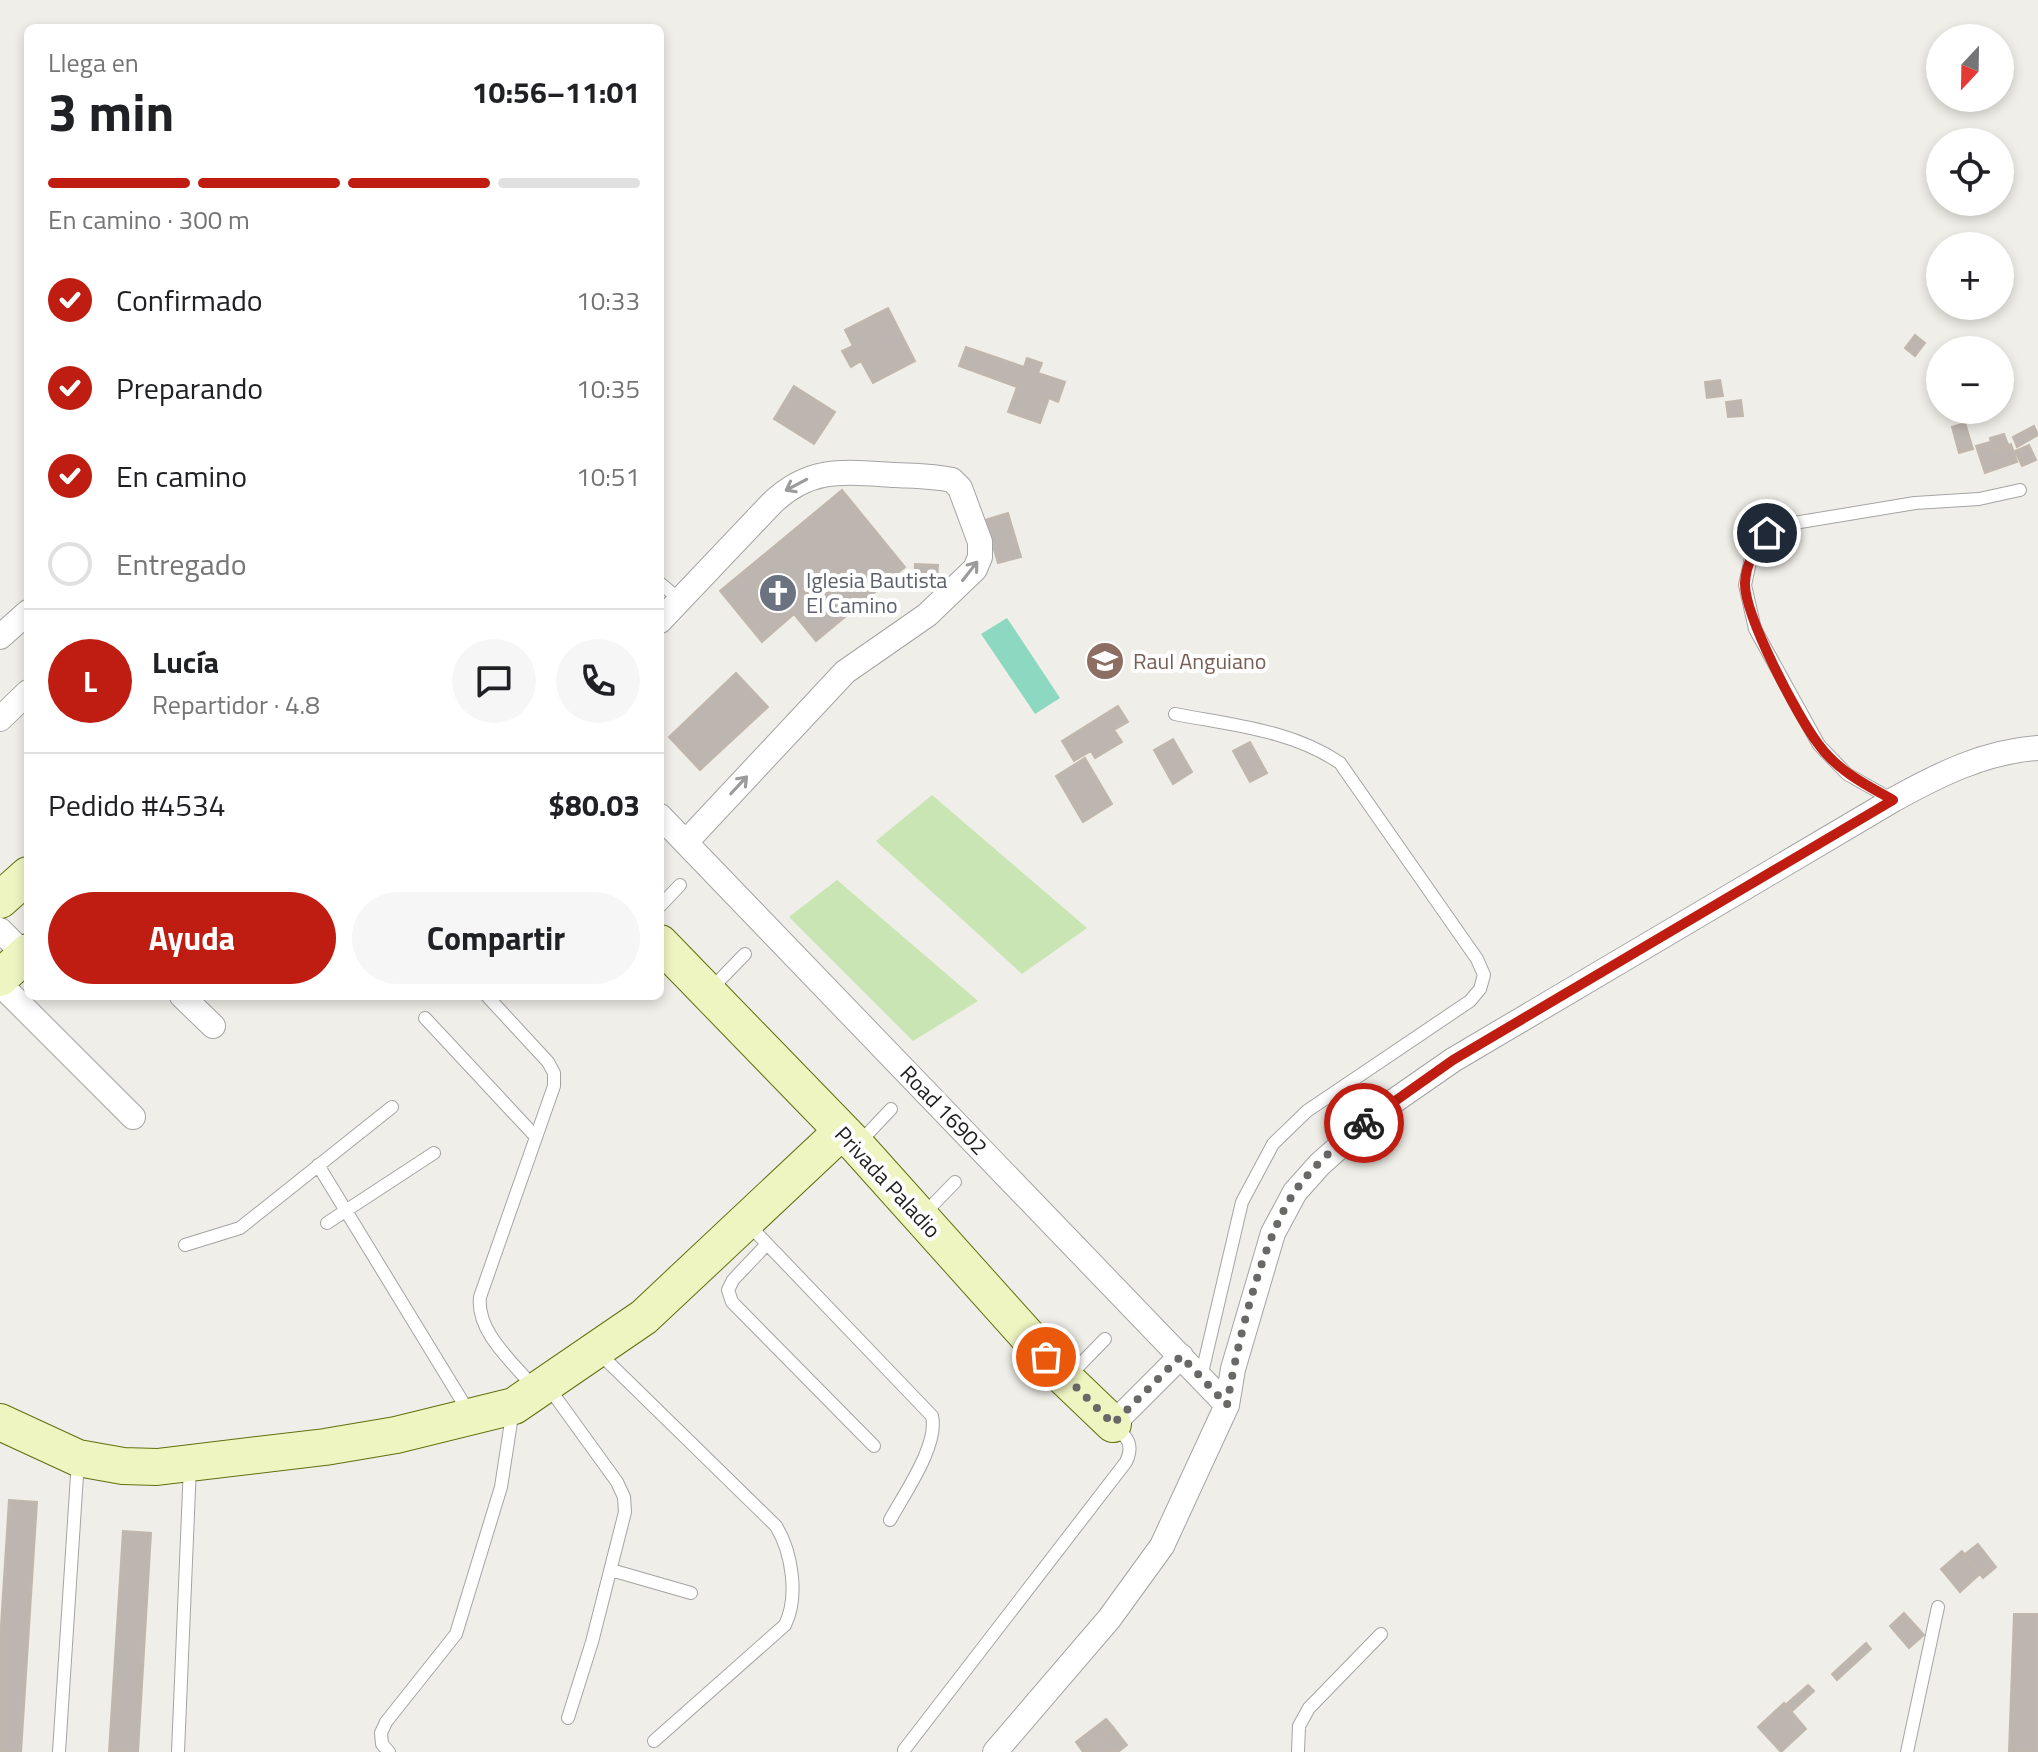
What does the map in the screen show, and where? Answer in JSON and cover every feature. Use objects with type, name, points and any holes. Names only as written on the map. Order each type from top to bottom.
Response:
[{"type":"street","points":[[664,617],[788,487],[817,475],[838,472],[952,480],[960,488],[980,542],[980,557],[975,569],[927,615],[845,672],[686,842]]},
{"type":"street","points":[[0,637],[24,616]]},
{"type":"street","points":[[0,719],[24,696]]},
{"type":"street","points":[[995,1752],[1109,1619],[1162,1546],[1227,1405],[1233,1369],[1273,1233],[1295,1192],[1349,1136],[1453,1060],[1893,800],[1943,773],[2019,749],[2038,748]]},
{"type":"street","name":"Road 16902","points":[[664,820],[1227,1405]]},
{"type":"street","points":[[0,900],[24,879]]},
{"type":"street","points":[[0,930],[18,962]]},
{"type":"street","name":"Privada Paladio","points":[[664,947],[849,1138],[1066,1379],[1113,1424]]},
{"type":"street","points":[[0,984],[133,1117]]},
{"type":"street","points":[[186,1000],[213,1026]]},
{"type":"street","points":[[0,1422],[78,1458],[123,1466],[191,1463],[325,1447],[396,1435],[472,1417],[533,1394],[644,1317],[756,1233],[849,1138]]},
{"type":"street","points":[[1113,1424],[1181,1356]]},
{"type":"lane","points":[[1893,800],[1847,774],[1819,745],[1755,629],[1745,585],[1752,553],[1767,533],[1788,524],[1915,503],[1979,499],[2020,490]]},
{"type":"lane","points":[[664,586],[680,600]]},
{"type":"lane","points":[[1175,714],[1269,733],[1315,746],[1340,763],[1477,959],[1484,975],[1480,989],[1470,1001],[1307,1111],[1273,1144],[1242,1202],[1201,1377]]},
{"type":"lane","points":[[664,902],[680,885]]},
{"type":"lane","points":[[708,993],[745,954]]},
{"type":"lane","points":[[491,1000],[548,1062],[554,1073],[554,1086],[480,1297],[478,1313],[533,1394],[617,1482],[624,1497],[623,1527],[568,1718]]},
{"type":"lane","points":[[425,1018],[536,1137]]},
{"type":"lane","points":[[185,1245],[240,1228],[392,1107]]},
{"type":"lane","points":[[849,1138],[891,1109]]},
{"type":"lane","points":[[327,1223],[434,1153]]},
{"type":"lane","points":[[318,1165],[472,1417]]},
{"type":"lane","points":[[920,1217],[955,1182]]},
{"type":"lane","points":[[874,1446],[732,1302],[728,1290],[756,1233],[932,1416],[935,1428],[931,1442],[890,1520]]},
{"type":"lane","points":[[1066,1379],[1105,1339]]},
{"type":"lane","points":[[597,1351],[776,1526],[788,1554],[793,1610],[785,1625],[654,1741]]},
{"type":"lane","points":[[389,1752],[382,1744],[381,1733],[386,1722],[446,1650],[463,1614],[533,1394]]},
{"type":"lane","points":[[904,1750],[1126,1462],[1131,1451],[1129,1439],[1113,1424]]},
{"type":"lane","points":[[59,1752],[78,1458]]},
{"type":"lane","points":[[178,1752],[191,1463]]},
{"type":"lane","points":[[611,1570],[691,1593]]},
{"type":"lane","points":[[1907,1752],[1938,1607]]},
{"type":"lane","points":[[1298,1752],[1299,1726],[1309,1708],[1381,1634]]},
{"type":"green space","points":[[1007,618],[1060,698],[1035,714],[981,634]]},
{"type":"green space","points":[[932,795],[1087,928],[1022,974],[876,841]]},
{"type":"green space","points":[[837,880],[978,1001],[913,1041],[789,917]]},
{"type":"building","points":[[888,308],[915,361],[873,383],[861,361],[851,367],[842,351],[853,346],[845,330]]},
{"type":"building","points":[[1915,335],[1925,343],[1915,356],[1905,348]]},
{"type":"building","points":[[966,347],[1024,367],[1027,358],[1042,363],[1038,373],[1065,382],[1058,402],[1049,398],[1040,423],[1008,412],[1017,387],[959,366]]},
{"type":"building","points":[[1720,380],[1723,396],[1707,398],[1705,382]]},
{"type":"building","points":[[794,386],[835,412],[814,444],[774,419]]},
{"type":"building","points":[[1741,400],[1743,416],[1728,417],[1726,402]]},
{"type":"building","points":[[1965,424],[1973,449],[1959,453],[1952,427]]},
{"type":"building","points":[[2034,426],[2038,435],[2017,447],[2013,437]]},
{"type":"building","points":[[2004,434],[2009,447],[1993,451],[1990,438]]},
{"type":"building","points":[[1990,442],[1993,451],[2011,444],[2017,462],[1985,473],[1976,446]]},
{"type":"building","points":[[2029,445],[2036,460],[2022,466],[2015,451]]},
{"type":"building","points":[[842,490],[905,567],[816,641],[794,614],[762,642],[720,591]]},
{"type":"building","points":[[1008,513],[1021,557],[998,563],[985,520]]},
{"type":"building","points":[[915,564],[938,565],[937,582],[914,581]]},
{"type":"building","points":[[736,673],[768,707],[700,770],[669,737]]},
{"type":"building","points":[[1118,706],[1128,722],[1114,730],[1122,742],[1095,758],[1091,751],[1074,761],[1062,741]]},
{"type":"building","points":[[1173,739],[1192,772],[1173,784],[1154,750]]},
{"type":"building","points":[[1250,742],[1267,773],[1250,782],[1233,751]]},
{"type":"building","points":[[1085,758],[1112,804],[1083,822],[1056,776]]},
{"type":"building","points":[[9,1500],[37,1502],[21,1752],[0,1752],[0,1641]]},
{"type":"building","points":[[123,1531],[151,1533],[138,1752],[109,1752]]},
{"type":"building","points":[[1978,1544],[1996,1567],[1983,1578],[1965,1554]]},
{"type":"building","points":[[1962,1551],[1980,1574],[1960,1592],[1941,1569]]},
{"type":"building","points":[[1904,1613],[1924,1635],[1909,1648],[1890,1626]]},
{"type":"building","points":[[2014,1614],[2038,1614],[2038,1752],[2009,1752]]},
{"type":"building","points":[[1866,1643],[1871,1649],[1837,1680],[1832,1674]]},
{"type":"building","points":[[1808,1685],[1814,1691],[1791,1712],[1785,1705]]},
{"type":"building","points":[[1784,1703],[1806,1729],[1781,1752],[1758,1727]]},
{"type":"building","points":[[1106,1719],[1113,1727],[1083,1752],[1076,1742]]},
{"type":"building","points":[[1113,1727],[1127,1745],[1118,1752],[1083,1752]]},
{"type":"way so far","points":[[1046,1357],[1113,1424],[1181,1356],[1227,1405],[1233,1369],[1273,1233],[1295,1192],[1364,1123]]},
{"type":"place","name":"Iglesia Bautista El Camino","points":[[778,593]]},
{"type":"place","name":"Raul Anguiano","points":[[1105,661]]},
{"type":"route","points":[[1364,1123],[1453,1060],[1893,800],[1847,774],[1819,745],[1755,629],[1745,585],[1752,553],[1767,533]]}]
